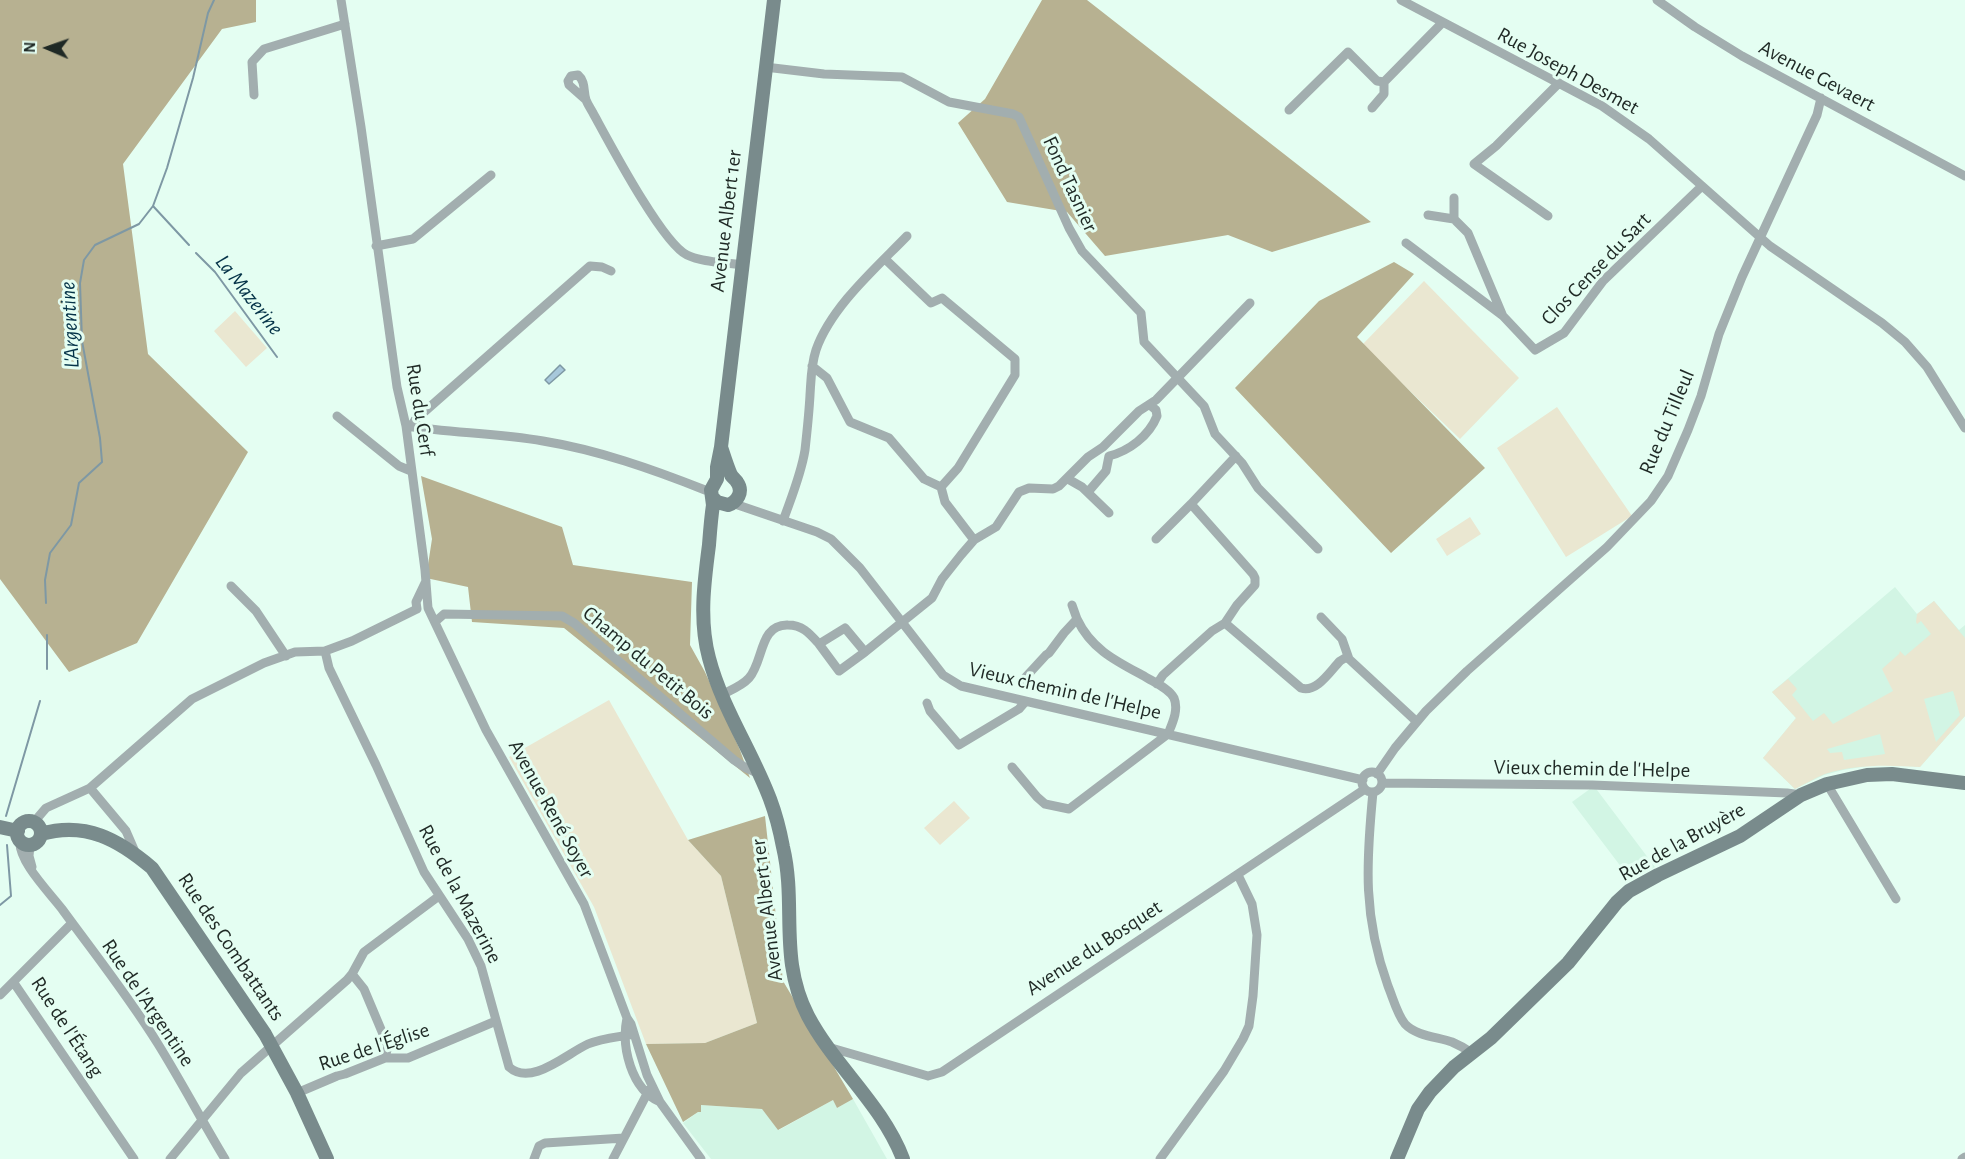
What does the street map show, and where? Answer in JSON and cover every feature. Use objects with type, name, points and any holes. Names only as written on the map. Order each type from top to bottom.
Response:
[{"type":"main road","name":"Avenue Albert 1er","points":[[722,495],[718,458],[774,0]]},
{"type":"main road","name":"Avenue Albert 1er","points":[[721,447],[732,477],[727,476],[710,532],[703,609],[708,657],[722,695],[769,798],[784,850],[788,881],[788,938],[791,968],[807,1015],[828,1047],[879,1113],[903,1159]]},
{"type":"main road","name":"Rue de la Bruyère","points":[[1397,1159],[1418,1110],[1430,1092],[1446,1075],[1499,1030],[1568,963],[1617,902],[1629,891],[1740,836],[1801,795],[1827,784],[1867,775],[1892,774],[1965,783]]},
{"type":"main road","points":[[0,827],[23,839],[37,842],[38,828],[24,822],[23,839]]},
{"type":"main road","name":"Rue des Combattants","points":[[38,828],[100,834],[129,848],[152,868],[272,1046],[297,1093],[327,1159]]},
{"type":"main road","name":"Rue de la Bruyère","points":[[1405,1159],[1425,1111],[1472,1053]]},
{"type":"street","name":"Rue du Cerf","points":[[341,0],[397,387],[409,427],[411,471],[426,581],[422,605]]},
{"type":"street","name":"Rue Joseph Desmet","points":[[1401,0],[1602,106],[1630,125],[1671,157],[1737,219],[1761,236],[1770,246],[1882,323],[1905,342],[1927,367],[1965,428]]},
{"type":"street","name":"Avenue Gevaert","points":[[1657,0],[1716,41],[1965,176]]},
{"type":"street","points":[[1372,108],[1384,94],[1384,82],[1442,23]]},
{"type":"street","points":[[254,95],[252,62],[264,50],[345,24]]},
{"type":"street","points":[[1289,110],[1348,52],[1377,81],[1384,82]]},
{"type":"street","name":"Fond Tasnier","points":[[765,67],[824,74],[902,77],[949,102],[1019,117],[1075,242],[1141,313],[1144,342],[1204,406],[1215,434],[1236,456],[1258,488],[1318,549]]},
{"type":"street","points":[[1548,216],[1474,164],[1496,146],[1559,83]]},
{"type":"street","name":"Rue du Tilleul","points":[[1380,778],[1417,722],[1467,672],[1607,547],[1651,501],[1668,476],[1701,396],[1730,306],[1817,115],[1821,98]]},
{"type":"street","points":[[586,100],[663,232],[676,248],[699,259],[742,265]]},
{"type":"street","points":[[376,246],[413,239],[490,176]]},
{"type":"street","name":"Clos Cense du Sart","points":[[1503,316],[1534,350],[1564,333],[1603,282],[1702,186]]},
{"type":"street","points":[[1454,198],[1454,219]]},
{"type":"street","points":[[1428,215],[1454,219],[1468,233],[1503,316]]},
{"type":"street","points":[[783,521],[800,474],[812,366],[825,331],[840,310],[907,236]]},
{"type":"street","points":[[1406,243],[1503,316]]},
{"type":"street","points":[[885,259],[931,303],[942,298],[1015,359],[1015,375],[958,468],[941,487]]},
{"type":"street","name":"Rue du Cerf","points":[[409,427],[590,266],[602,267],[611,271]]},
{"type":"street","points":[[722,695],[748,680],[754,671],[766,637],[774,627],[795,625],[805,629],[839,671],[865,652],[932,598],[942,579],[974,540],[996,527],[1019,492],[1029,488],[1053,489],[1068,479],[1088,457],[1100,449],[1139,411],[1150,405],[1250,303]]},
{"type":"street","points":[[812,366],[827,378],[850,422],[889,438],[924,479],[941,487],[945,502],[974,540]]},
{"type":"street","points":[[1109,456],[1129,449],[1152,426],[1157,416],[1156,410],[1150,405]]},
{"type":"street","points":[[337,416],[399,466],[411,471]]},
{"type":"street","name":"Vieux chemin de l'Helpe","points":[[409,427],[540,440],[575,447],[722,495],[753,510],[817,532],[842,548],[860,568],[937,668],[952,682],[971,690],[1168,734],[1367,787],[1368,773],[1380,778],[1592,784],[1787,792],[1801,795]]},
{"type":"street","points":[[1100,449],[1109,456]]},
{"type":"street","points":[[1088,492],[1106,471],[1109,456]]},
{"type":"street","points":[[1156,539],[1236,456]]},
{"type":"street","points":[[1068,479],[1088,492],[1109,513]]},
{"type":"street","points":[[1157,684],[1163,675],[1212,631],[1225,623],[1255,585],[1255,578],[1191,504]]},
{"type":"street","points":[[231,586],[256,611],[286,656]]},
{"type":"street","points":[[38,828],[46,808],[90,788],[192,699],[264,663],[296,652],[325,651],[352,641],[422,605]]},
{"type":"street","name":"Avenue René Soyer","points":[[422,605],[435,622],[486,730],[584,904],[627,1018],[629,1035],[627,1053],[638,1082],[660,1102],[701,1159]]},
{"type":"street","points":[[1012,768],[1045,804],[1069,809],[1168,734],[1174,717],[1174,699],[1167,690],[1118,662],[1085,636],[1072,605]]},
{"type":"street","name":"Champ du Petit Bois","points":[[435,622],[444,614],[562,616],[574,623],[734,760],[757,773]]},
{"type":"street","points":[[1321,617],[1342,639],[1349,659],[1417,722]]},
{"type":"street","points":[[1023,680],[1077,620]]},
{"type":"street","points":[[1225,623],[1301,688],[1308,690],[1315,687],[1340,661],[1345,658],[1349,659]]},
{"type":"street","points":[[819,644],[846,628],[865,652]]},
{"type":"street","name":"Rue de la Mazerine","points":[[325,651],[329,668],[424,872],[468,939],[481,966],[509,1067],[515,1073],[532,1074],[589,1044],[629,1035]]},
{"type":"street","points":[[927,703],[930,711],[959,745],[1019,709],[1025,702]]},
{"type":"street","points":[[1380,778],[1380,788],[1367,787],[1366,857],[1368,906],[1378,955],[1394,1001],[1406,1025],[1414,1030],[1452,1042],[1472,1053]]},
{"type":"street","points":[[1827,784],[1896,899]]},
{"type":"street","name":"Avenue du Bosquet","points":[[828,1047],[928,1076],[942,1072],[1367,787]]},
{"type":"street","points":[[90,788],[126,831],[136,854]]},
{"type":"street","name":"Rue de l'Argentine","points":[[23,839],[19,849],[24,860],[158,1044],[225,1159]]},
{"type":"street","points":[[1160,1159],[1224,1071],[1248,1026],[1253,996],[1257,935],[1252,904],[1238,875]]},
{"type":"street","points":[[170,1159],[241,1073],[352,974],[364,952],[439,896]]},
{"type":"street","name":"Rue de l'Étang","points":[[72,923],[14,983],[134,1159]]},
{"type":"street","points":[[352,974],[364,990],[388,1046],[385,1058]]},
{"type":"street","points":[[0,995],[14,983]]},
{"type":"street","name":"Rue de l'Église","points":[[297,1093],[385,1058],[408,1059],[496,1021]]},
{"type":"street","points":[[613,1159],[649,1090]]},
{"type":"street","points":[[534,1159],[539,1146],[545,1143],[624,1138]]},
{"type":"shaded area","points":[[0,0],[256,0],[256,22],[222,29],[123,164],[148,354],[248,452],[137,643],[69,672],[0,579]]},
{"type":"shaded area","points":[[1042,0],[1087,0],[1371,222],[1272,252],[1228,235],[1105,256],[1067,212],[1007,202],[958,123],[985,99]]},
{"type":"shaded area","points":[[1394,262],[1414,274],[1357,337],[1485,468],[1391,553],[1235,388],[1319,301]]},
{"type":"shaded area","points":[[1424,281],[1519,378],[1460,439],[1362,345]]},
{"type":"shaded area","points":[[235,311],[267,348],[246,367],[214,331]]},
{"type":"shaded area","points":[[1557,407],[1632,516],[1566,557],[1497,448]]},
{"type":"shaded area","points":[[421,476],[562,527],[573,565],[692,582],[690,645],[705,672],[750,778],[564,628],[472,622],[468,587],[426,578],[432,539]]},
{"type":"shaded area","points":[[1470,517],[1481,534],[1447,556],[1436,539]]},
{"type":"shaded area","points":[[1895,587],[1917,614],[1934,601],[1959,630],[1965,625],[1965,716],[1920,767],[1880,764],[1843,770],[1824,775],[1795,789],[1763,758],[1796,718],[1772,692]]},
{"type":"shaded area","points":[[1934,601],[1965,638],[1965,716],[1920,767],[1848,768],[1825,774],[1795,789],[1763,758],[1796,718],[1772,692],[1788,679],[1797,689],[1792,695],[1813,721],[1824,713],[1833,724],[1893,691],[1882,669],[1900,651],[1905,656],[1931,634],[1921,621],[1917,624],[1917,614]],"holes":[[[1953,691],[1960,715],[1936,742],[1924,699]],[[1880,734],[1885,754],[1844,760],[1842,752],[1830,753],[1827,749]]]},
{"type":"shaded area","points":[[609,700],[688,840],[721,876],[757,1023],[705,1043],[646,1044],[594,907],[509,757]]},
{"type":"shaded area","points":[[1594,786],[1655,867],[1631,880],[1572,802]]},
{"type":"shaded area","points":[[954,801],[970,818],[940,845],[924,828]]},
{"type":"shaded area","points":[[765,816],[783,981],[853,1099],[837,1108],[833,1100],[778,1130],[762,1109],[701,1105],[701,1112],[683,1122],[646,1044],[705,1043],[757,1023],[721,876],[688,840]]},
{"type":"shaded area","points":[[853,1099],[887,1159],[711,1159],[683,1123],[698,1112],[701,1105],[762,1109],[779,1130],[833,1100],[837,1108]]},
{"type":"water","points":[[560,365],[565,370],[549,384],[545,380]]},
{"type":"waterway","name":"L'Argentine","points":[[46,603],[45,580],[50,553],[71,525],[79,483],[102,462],[100,438],[82,341],[80,283],[84,260],[95,245],[139,224],[153,206],[167,168],[193,78],[208,13],[214,0]]},
{"type":"waterway","name":"La Mazerine","points":[[153,206],[189,245]]},
{"type":"waterway","name":"La Mazerine","points":[[196,253],[215,272],[277,357]]},
{"type":"waterway","name":"L'Argentine","points":[[47,635],[47,669]]},
{"type":"waterway","name":"L'Argentine","points":[[6,816],[40,701]]},
{"type":"waterway","name":"L'Argentine","points":[[0,905],[11,896],[7,845]]}]
